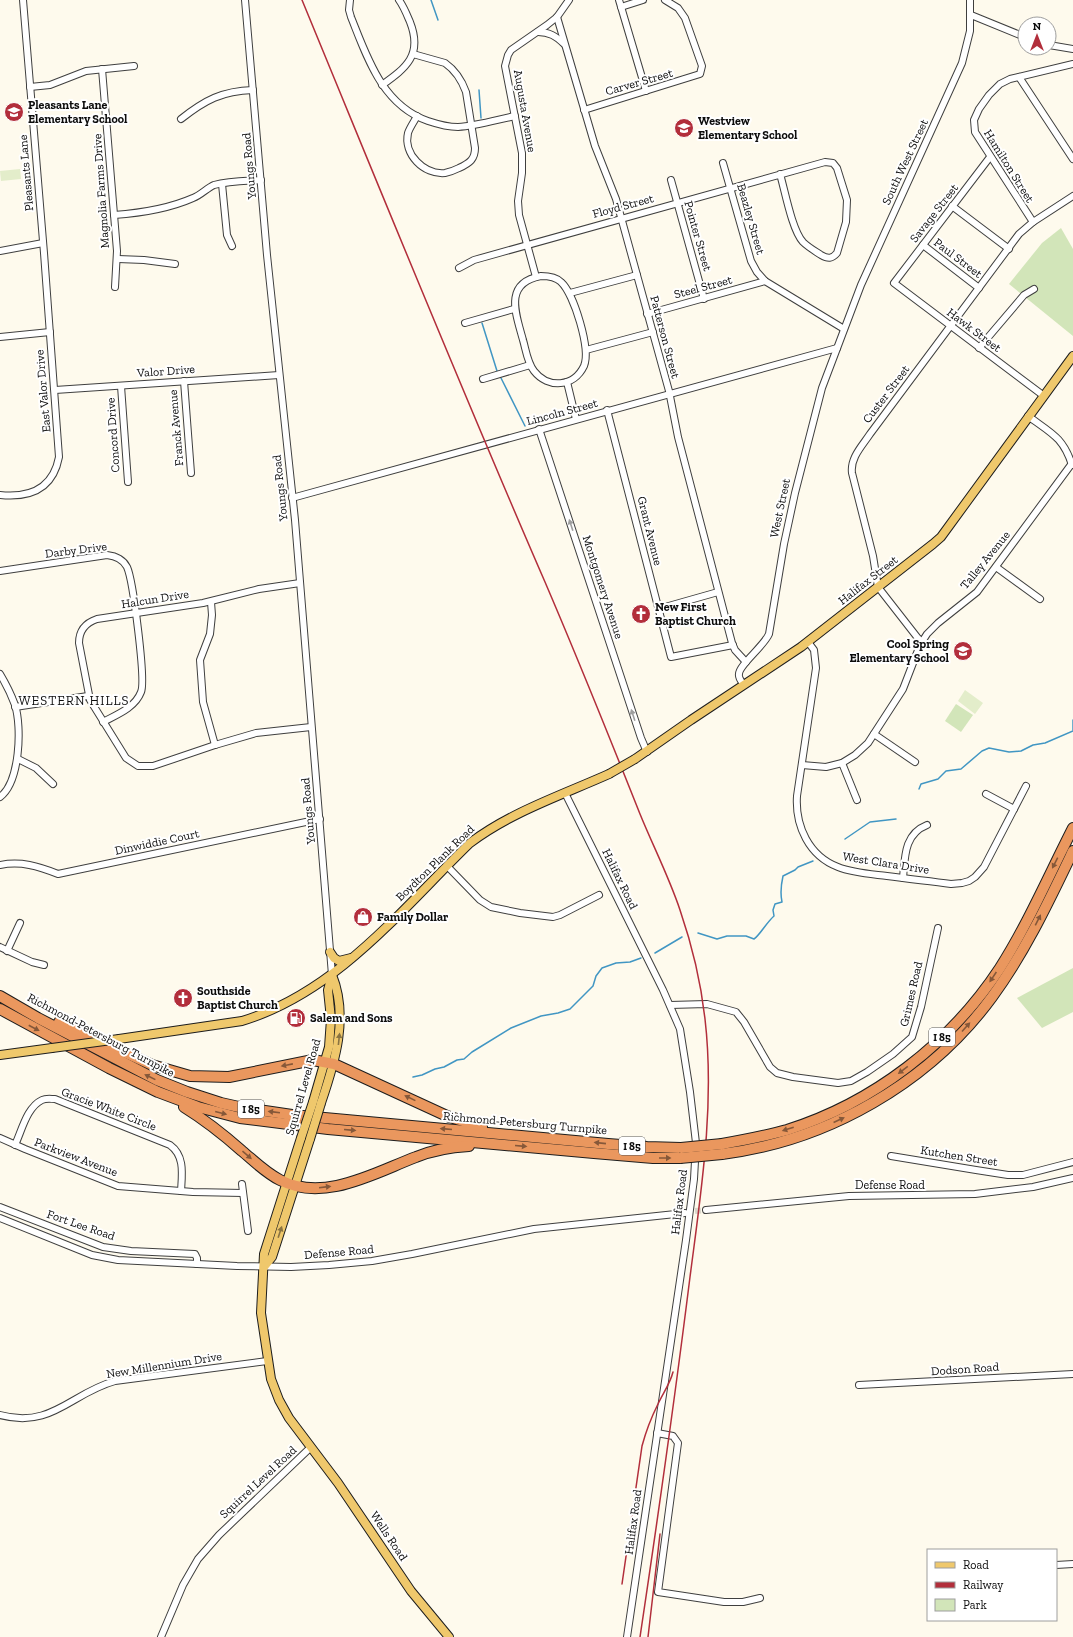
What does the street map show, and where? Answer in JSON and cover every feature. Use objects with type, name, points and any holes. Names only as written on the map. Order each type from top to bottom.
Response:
[{"type":"highway","name":"Richmond-Petersburg Turnpike","points":[[0,1009],[109,1068],[158,1092],[198,1107],[233,1116],[263,1122],[497,1144],[653,1158],[680,1158],[722,1149],[786,1130],[826,1115],[879,1087],[930,1048],[962,1017],[1000,968],[1073,828]]},
{"type":"highway","name":"Richmond-Petersburg Turnpike","points":[[1,996],[38,1018],[157,1080],[221,1103],[245,1108],[292,1115],[647,1147],[746,1151],[770,1145],[823,1127],[872,1103],[926,1066],[960,1035],[996,992],[1019,956],[1073,851]]},
{"type":"highway","points":[[1,996],[152,1065],[184,1074],[204,1077],[229,1077],[307,1061],[330,1062],[459,1121],[526,1136]]},
{"type":"highway","points":[[158,1092],[206,1121],[279,1180],[291,1185],[310,1188],[337,1185],[361,1180],[415,1157],[433,1152],[467,1146],[497,1144]]},
{"type":"main road","name":"Halifax Street","points":[[623,766],[647,752],[691,720],[808,642],[941,537],[1073,356]]},
{"type":"main road","name":"Boydton Plank Road","points":[[0,1055],[230,1023],[259,1016],[300,996],[332,975],[394,920],[470,844],[489,829],[609,774],[623,766]]},
{"type":"main road","points":[[330,952],[334,958],[339,961],[353,957]]},
{"type":"main road","name":"Squirrel Level Road","points":[[311,1447],[289,1418],[279,1400],[271,1379],[267,1361],[261,1313],[262,1279],[264,1254],[310,1139],[322,1103],[330,1062],[331,1033],[328,990],[332,975]]},
{"type":"main road","name":"Squirrel Level Road","points":[[291,1185],[301,1138],[313,1102],[330,1062]]},
{"type":"main road","name":"Wells Road","points":[[311,1447],[411,1591],[449,1637]]},
{"type":"street","name":"Pleasants Lane","points":[[24,0],[46,272]]},
{"type":"street","name":"Youngs Road","points":[[245,0],[267,255],[300,583],[332,975]]},
{"type":"street","points":[[350,0],[349,10],[351,17],[368,59],[382,85],[395,101],[417,116],[437,124],[448,126],[457,127],[471,125],[515,116]]},
{"type":"street","points":[[382,85],[402,71],[413,54],[415,48],[414,36],[404,8],[399,0]]},
{"type":"street","name":"Augusta Avenue","points":[[536,277],[518,209],[522,162],[506,71],[506,60],[515,46],[538,32],[557,16],[569,0]]},
{"type":"street","points":[[643,0],[620,3],[646,91]]},
{"type":"street","name":"Carver Street","points":[[584,110],[700,74],[702,66],[685,18],[678,8],[665,0]]},
{"type":"street","name":"South West Street","points":[[844,329],[861,285],[962,63],[970,37],[970,0]]},
{"type":"street","points":[[971,14],[1017,34]]},
{"type":"street","name":"Patterson Street","points":[[557,16],[595,146],[610,181],[653,332],[669,393],[678,437],[732,645],[746,662]]},
{"type":"street","points":[[538,32],[546,32],[553,35],[565,45]]},
{"type":"street","points":[[1057,47],[1073,50]]},
{"type":"street","points":[[413,54],[437,60],[450,66],[464,85],[475,148],[475,154],[472,161],[448,172],[440,173],[420,166],[412,155],[407,138],[417,116]]},
{"type":"street","name":"Hamilton Street","points":[[1032,222],[990,157],[974,129],[976,115],[994,89],[1004,82],[1073,64]]},
{"type":"street","points":[[30,87],[50,85],[86,71],[134,66]]},
{"type":"street","name":"Magnolia Farms Drive","points":[[102,69],[118,260],[115,287]]},
{"type":"street","points":[[1019,77],[1073,159]]},
{"type":"street","points":[[181,119],[198,106],[214,97],[230,92],[253,90]]},
{"type":"street","name":"Savage Street","points":[[894,282],[990,157]]},
{"type":"street","name":"Floyd Street","points":[[459,268],[469,261],[780,174],[825,162],[833,163],[838,170],[847,200],[847,216],[835,256],[830,258],[825,257],[802,242],[797,231],[780,174]]},
{"type":"street","name":"Beazley Street","points":[[723,163],[751,261],[757,272],[765,281],[844,329]]},
{"type":"street","points":[[114,215],[134,214],[159,209],[194,198],[208,188],[222,184],[261,180]]},
{"type":"street","name":"Pointer Street","points":[[671,180],[704,299]]},
{"type":"street","points":[[222,184],[227,235],[232,246]]},
{"type":"street","name":"Custer Street","points":[[922,642],[878,587],[873,556],[852,473],[852,463],[870,434],[1019,234],[1032,222],[1073,196]]},
{"type":"street","points":[[952,206],[1009,248]]},
{"type":"street","points":[[0,251],[43,243]]},
{"type":"street","name":"Paul Street","points":[[923,245],[979,288]]},
{"type":"street","points":[[118,260],[144,260],[175,264]]},
{"type":"street","name":"East Valor Drive","points":[[0,494],[18,496],[37,490],[48,481],[57,464],[59,449],[46,272]]},
{"type":"street","points":[[570,294],[637,275]]},
{"type":"street","points":[[547,276],[558,280],[565,286],[570,294],[586,350],[586,358],[582,368],[574,379],[567,382],[558,384],[548,382],[539,376],[530,365],[514,309],[515,297],[520,287],[530,279],[536,277],[547,276]]},
{"type":"street","name":"Steel Street","points":[[647,314],[765,281]]},
{"type":"street","name":"Hawk Street","points":[[894,282],[894,285],[1044,396]]},
{"type":"street","points":[[979,348],[1024,295],[1034,289]]},
{"type":"street","points":[[465,323],[514,309]]},
{"type":"street","name":"West Street","points":[[744,685],[739,677],[741,667],[764,644],[769,634],[784,544],[795,493],[818,403],[844,329]]},
{"type":"street","points":[[0,337],[50,332]]},
{"type":"street","points":[[586,350],[653,332]]},
{"type":"street","name":"Lincoln Street","points":[[292,498],[487,445],[607,410],[837,348]]},
{"type":"street","points":[[483,379],[530,365]]},
{"type":"street","name":"Valor Drive","points":[[54,390],[280,375]]},
{"type":"street","name":"Franck Avenue","points":[[184,381],[191,473]]},
{"type":"street","points":[[567,382],[576,419]]},
{"type":"street","name":"Concord Drive","points":[[121,386],[128,482]]},
{"type":"street","name":"Grant Avenue","points":[[607,410],[671,657],[732,645]]},
{"type":"street","points":[[1028,416],[1064,444],[1073,464]]},
{"type":"street","name":"Montgomery Avenue","points":[[539,429],[641,738],[647,752]]},
{"type":"street","name":"Talley Avenue","points":[[842,763],[863,748],[874,734],[903,689],[922,642],[933,628],[977,592],[1073,464]]},
{"type":"street","name":"Darby Drive","points":[[0,571],[107,555],[115,556],[123,561],[128,569],[135,613]]},
{"type":"street","points":[[996,567],[1040,599]]},
{"type":"street","name":"Halcun Drive","points":[[300,583],[259,589],[211,602],[91,621],[82,630],[79,643],[88,696],[126,758],[133,764],[142,767],[153,766],[216,744],[265,731],[311,727]]},
{"type":"street","points":[[658,609],[718,592]]},
{"type":"street","points":[[211,602],[211,626],[200,660],[203,702],[216,744]]},
{"type":"street","points":[[103,722],[134,703],[142,688],[141,656],[135,613]]},
{"type":"street","name":"West Clara Drive","points":[[808,642],[814,650],[816,668],[796,796],[797,813],[801,830],[815,851],[838,867],[861,872],[956,884],[969,881],[980,872],[989,860],[1026,786]]},
{"type":"street","points":[[0,674],[15,707],[18,731],[18,759],[10,785],[5,793],[0,797]]},
{"type":"street","points":[[15,707],[88,696]]},
{"type":"street","points":[[874,734],[915,762]]},
{"type":"street","points":[[18,759],[31,764],[53,784]]},
{"type":"street","points":[[802,765],[826,767],[842,763],[857,800]]},
{"type":"street","name":"Halifax Road","points":[[565,793],[677,1020],[682,1039],[695,1134],[696,1155],[681,1271],[628,1637]]},
{"type":"street","points":[[986,794],[1014,809]]},
{"type":"street","name":"Dinwiddie Court","points":[[0,865],[14,863],[31,865],[58,874],[320,819]]},
{"type":"street","points":[[903,878],[906,853],[911,836],[916,830],[927,824]]},
{"type":"street","points":[[447,866],[480,900],[494,908],[553,916],[560,915],[599,895]]},
{"type":"street","points":[[7,951],[20,923]]},
{"type":"street","name":"Grimes Road","points":[[670,1005],[681,1003],[707,1004],[736,1012],[744,1022],[770,1067],[777,1073],[793,1077],[838,1083],[851,1081],[888,1057],[912,1037],[938,928]]},
{"type":"street","points":[[0,947],[32,962],[44,965]]},
{"type":"street","name":"Gracie White Circle","points":[[16,1145],[34,1104],[44,1099],[55,1099],[170,1145],[176,1150],[182,1163],[181,1191]]},
{"type":"street","name":"Parkview Avenue","points":[[0,1138],[118,1186],[181,1191],[243,1193]]},
{"type":"street","name":"Kutchen Street","points":[[891,1156],[1008,1175],[1023,1175],[1073,1162]]},
{"type":"street","points":[[1023,1175],[1025,1188]]},
{"type":"street","name":"Defense Road","points":[[706,1210],[848,1196],[961,1195],[1025,1188],[1073,1178]]},
{"type":"street","points":[[242,1184],[248,1231]]},
{"type":"street","name":"Fort Lee Road","points":[[0,1207],[103,1247],[131,1251],[195,1254],[197,1264]]},
{"type":"street","name":"Defense Road","points":[[0,1218],[92,1255],[105,1258],[132,1262],[264,1267],[315,1266],[372,1261],[534,1229],[685,1212]]},
{"type":"street","name":"New Millennium Drive","points":[[0,1416],[23,1419],[39,1417],[67,1406],[98,1387],[115,1381],[267,1361]]},
{"type":"street","name":"Dodson Road","points":[[858,1385],[1073,1374]]},
{"type":"street","points":[[657,1432],[673,1436],[678,1443],[658,1592],[724,1602],[743,1602],[760,1598]]},
{"type":"street","name":"Squirrel Level Road","points":[[160,1637],[183,1585],[198,1559],[219,1534],[311,1447]]},
{"type":"street","points":[[1057,1565],[1073,1564]]},
{"type":"green space","points":[[20,169],[21,179],[1,181],[0,171]]},
{"type":"green space","points":[[1061,228],[1073,249],[1073,336],[1009,284],[1042,243]]},
{"type":"green space","points":[[965,690],[983,703],[975,714],[958,701]]},
{"type":"green space","points":[[956,704],[973,715],[961,732],[945,721]]},
{"type":"green space","points":[[1073,968],[1073,1012],[1042,1028],[1017,998]]},
{"type":"waterway","points":[[431,0],[438,20]]},
{"type":"waterway","points":[[479,90],[481,118]]},
{"type":"waterway","points":[[482,323],[497,371]]},
{"type":"waterway","points":[[501,378],[525,426]]},
{"type":"waterway","points":[[1073,720],[1073,730]]},
{"type":"waterway","points":[[919,789],[921,784],[938,779],[946,771],[961,769],[982,751],[989,748],[1009,752],[1021,751],[1033,745],[1045,743],[1073,731]]},
{"type":"waterway","points":[[845,839],[870,822],[896,819]]},
{"type":"waterway","points":[[698,933],[717,939],[727,936],[746,936],[754,939],[774,916],[773,910],[775,904],[782,902],[781,889],[783,876],[798,867],[813,861]]},
{"type":"waterway","points":[[655,953],[682,937]]},
{"type":"waterway","points":[[413,1077],[444,1067],[457,1060],[464,1059],[472,1052],[511,1028],[541,1016],[570,1009],[593,986],[596,976],[602,968],[616,963],[630,962],[641,958]]},
{"type":"tunnel","points":[[686,1212],[706,1210]]},
{"type":"railway","points":[[302,0],[452,364],[671,886],[680,910],[696,964],[705,1019],[708,1051],[708,1116],[702,1181],[678,1367],[640,1637]]},
{"type":"railway","points":[[622,1584],[642,1446],[651,1419],[673,1372]]},
{"type":"railway","points":[[648,1637],[660,1534]]},
{"type":"place","name":"Pleasants Lane Elementary School","points":[[14,112]]},
{"type":"place","name":"Westview Elementary School","points":[[684,128]]},
{"type":"place","name":"New First Baptist Church","points":[[641,614]]},
{"type":"place","name":"Cool Spring Elementary School","points":[[963,651]]},
{"type":"place","name":"Family Dollar","points":[[363,917]]},
{"type":"place","name":"Southside Baptist Church","points":[[183,998]]},
{"type":"place","name":"Salem and Sons","points":[[296,1018]]},
{"type":"district","name":"WESTERN HILLS","points":[[74,700]]}]
